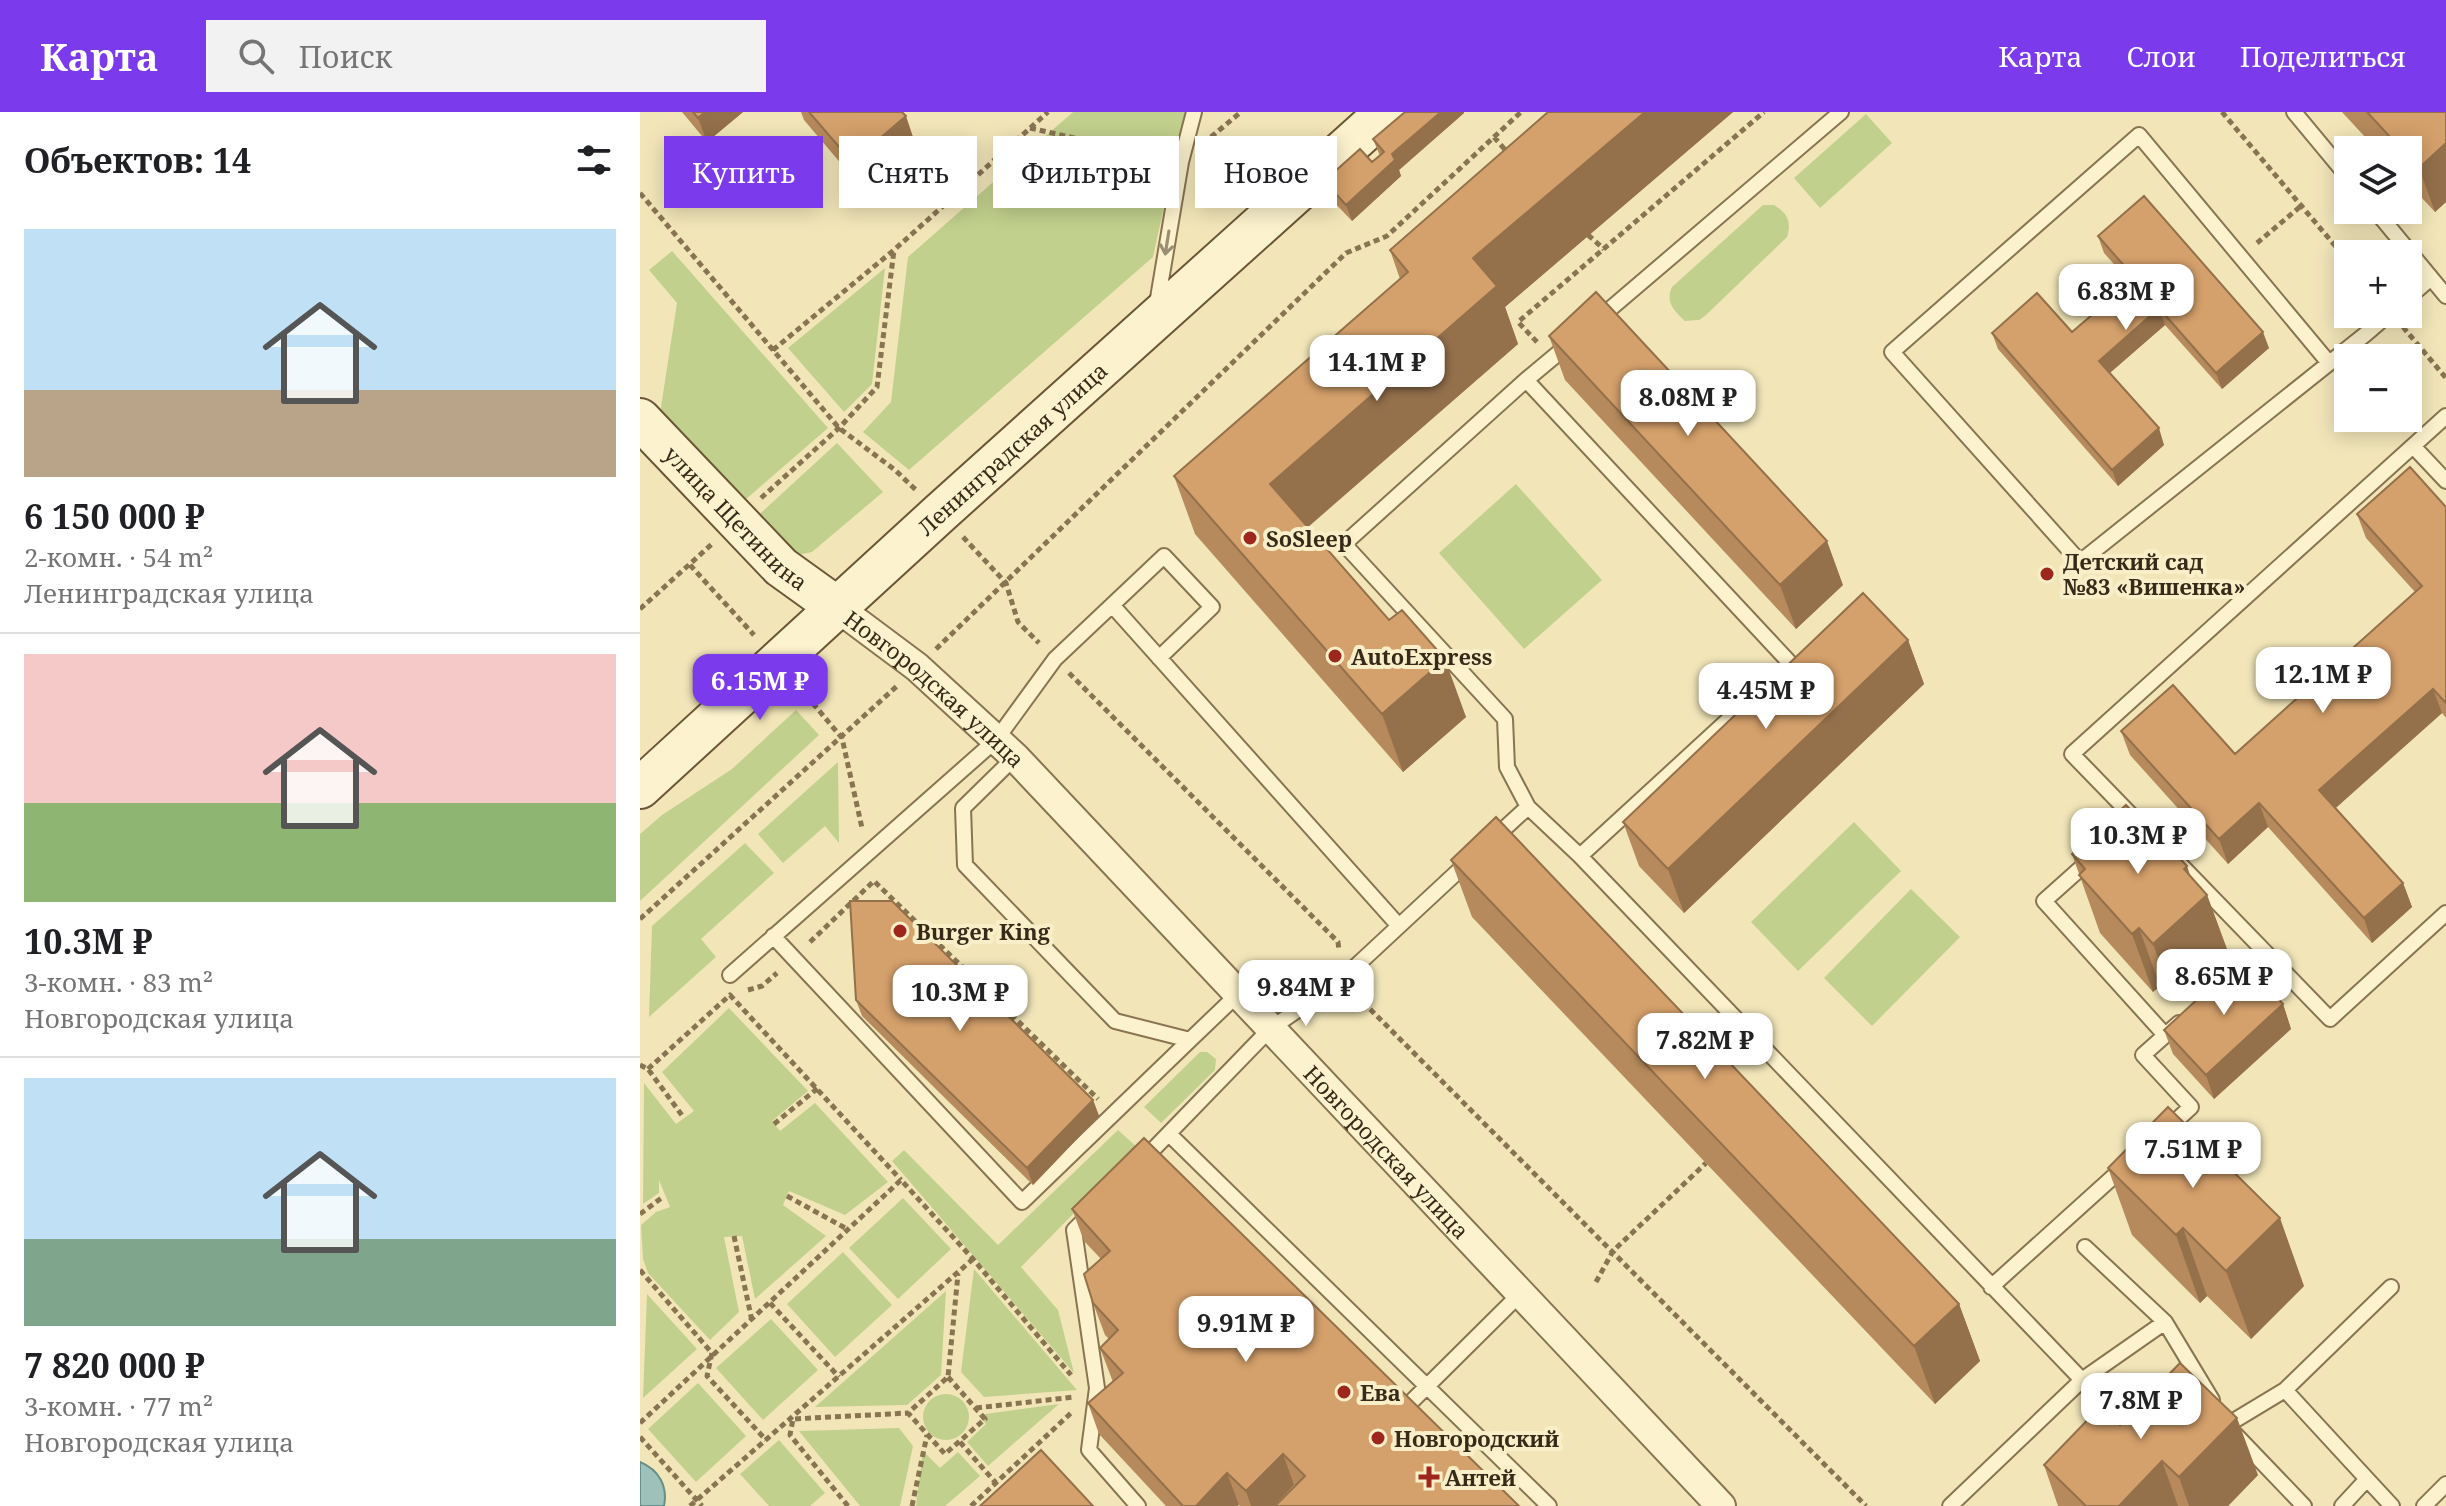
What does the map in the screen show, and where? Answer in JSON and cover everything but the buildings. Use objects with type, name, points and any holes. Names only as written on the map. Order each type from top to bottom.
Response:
[{"type":"main road","name":"Ленинградская улица","points":[[640,788],[1386,112]]},
{"type":"main road","name":"улица Щетинина","points":[[640,419],[781,567],[838,608]]},
{"type":"street","name":"Новгородская улица","points":[[838,608],[917,667],[1005,749],[1520,1294],[1712,1503]]},
{"type":"lane","points":[[1154,322],[1181,162],[1194,112]]},
{"type":"lane","points":[[1841,112],[1526,380],[1344,544],[1505,719],[1507,767],[1528,807],[1580,856],[2082,1380]]},
{"type":"lane","points":[[2294,112],[2334,160]]},
{"type":"lane","points":[[2329,363],[2139,135],[1892,352],[2080,562],[2329,363],[2372,328]]},
{"type":"lane","points":[[2387,224],[2446,296]]},
{"type":"lane","points":[[2422,286],[2431,278]]},
{"type":"lane","points":[[1526,380],[1795,658],[1580,856]]},
{"type":"lane","points":[[2135,826],[2072,754],[2446,416]]},
{"type":"lane","points":[[2413,446],[2446,481]]},
{"type":"lane","points":[[1159,658],[1212,607],[1164,556],[1055,659],[1005,749],[963,808],[965,865],[1115,1021],[1190,1040]]},
{"type":"lane","points":[[1112,605],[1399,926]]},
{"type":"lane","points":[[730,975],[773,936],[1005,749]]},
{"type":"lane","points":[[1130,1174],[1270,1029],[1341,980],[1528,807]]},
{"type":"lane","points":[[2101,849],[2044,901],[2165,1035]]},
{"type":"lane","points":[[2168,852],[2330,1019],[2446,913]]},
{"type":"lane","points":[[773,936],[1022,1202],[1238,994]]},
{"type":"lane","points":[[2156,1139],[2191,1107],[2143,1055],[2187,1016]]},
{"type":"lane","points":[[1169,1134],[1549,1506]]},
{"type":"lane","points":[[1991,1287],[2132,1160]]},
{"type":"lane","points":[[1107,1196],[1074,1230],[1097,1388],[1089,1450],[1138,1506]]},
{"type":"lane","points":[[2085,1247],[2165,1322],[2227,1425],[2304,1506]]},
{"type":"lane","points":[[2227,1425],[2285,1390],[2391,1287]]},
{"type":"lane","points":[[1401,1412],[1520,1294]]},
{"type":"lane","points":[[1950,1506],[2082,1380],[2165,1322]]},
{"type":"lane","points":[[2285,1390],[2392,1506]]},
{"type":"lane","points":[[2342,1506],[2367,1479]]},
{"type":"lane","points":[[2424,1506],[2446,1484]]},
{"type":"path","points":[[773,350],[894,250],[1048,112]]},
{"type":"path","points":[[1030,128],[1181,162],[1241,112]]},
{"type":"path","points":[[640,919],[917,667],[1346,253],[1387,236],[1521,112]]},
{"type":"path","points":[[2222,112],[2334,244]]},
{"type":"path","points":[[1494,137],[1514,159]]},
{"type":"path","points":[[640,193],[839,428],[895,470],[1006,583],[1018,622],[1338,942],[1341,980],[1866,1506]]},
{"type":"path","points":[[1588,235],[1604,249]]},
{"type":"path","points":[[640,609],[839,428],[877,387],[894,250]]},
{"type":"path","points":[[2404,328],[2446,378]]},
{"type":"path","points":[[875,882],[1114,1114]]},
{"type":"path","points":[[648,1069],[730,995],[973,1259],[1079,1384]]},
{"type":"path","points":[[640,1065],[648,1069],[684,1118]]},
{"type":"path","points":[[774,1124],[818,1088]]},
{"type":"path","points":[[1596,1282],[1613,1251],[1706,1163]]},
{"type":"path","points":[[640,1423],[901,1180]]},
{"type":"path","points":[[640,1214],[664,1196]]},
{"type":"path","points":[[787,1196],[847,1229]]},
{"type":"path","points":[[734,1236],[752,1321]]},
{"type":"path","points":[[690,1506],[973,1259]]},
{"type":"path","points":[[640,1270],[712,1353]]},
{"type":"path","points":[[793,1419],[908,1413],[948,1377],[958,1274]]},
{"type":"path","points":[[770,1303],[839,1377]]},
{"type":"path","points":[[712,1353],[707,1376],[766,1440]]},
{"type":"path","points":[[908,1413],[945,1454],[960,1442],[985,1419],[948,1377]]},
{"type":"path","points":[[976,1408],[1089,1396]]},
{"type":"path","points":[[971,1506],[1078,1406]]},
{"type":"path","points":[[793,1419],[790,1435],[848,1506]]},
{"type":"path","points":[[912,1506],[927,1434]]},
{"type":"path","points":[[640,1437],[702,1506]]},
{"type":"path","points":[[960,1442],[996,1483]]},
{"type":"green space","points":[[1073,112],[1185,112],[1179,139],[1179,136],[1046,136]]},
{"type":"green space","points":[[1866,114],[1892,143],[1820,208],[1794,178]]},
{"type":"green space","points":[[993,182],[993,208],[1164,208],[1153,257],[909,470],[863,432],[891,402],[908,257],[964,208],[977,208],[977,196]]},
{"type":"green space","points":[[1763,205],[1774,205],[1785,214],[1789,222],[1787,237],[1705,316],[1699,320],[1685,321],[1670,302],[1672,287]]},
{"type":"green space","points":[[672,251],[828,428],[737,507],[659,420],[677,303],[649,270]]},
{"type":"green space","points":[[885,268],[872,384],[844,412],[788,348]]},
{"type":"green space","points":[[837,443],[883,492],[812,552],[798,555],[751,522]]},
{"type":"green space","points":[[1516,484],[1602,580],[1524,649],[1439,553]]},
{"type":"green space","points":[[796,710],[819,735],[640,901],[640,834],[662,815],[732,769]]},
{"type":"green space","points":[[838,762],[839,843],[825,826],[783,863],[758,834]]},
{"type":"green space","points":[[1854,822],[1901,871],[1798,971],[1751,922]]},
{"type":"green space","points":[[745,843],[774,873],[701,939],[716,957],[649,1017],[652,926]]},
{"type":"green space","points":[[1911,889],[1960,937],[1872,1026],[1824,978]]},
{"type":"green space","points":[[729,1008],[808,1091],[772,1121],[780,1131],[815,1103],[888,1182],[845,1215],[789,1191],[783,1205],[826,1236],[755,1299],[742,1236],[724,1237],[739,1312],[710,1340],[648,1273],[643,1259],[641,1225],[656,1212],[670,1207],[659,1180],[659,1193],[643,1204],[644,1083],[676,1124],[694,1111],[662,1072]]},
{"type":"green space","points":[[1200,1052],[1207,1052],[1216,1059],[1215,1070],[1161,1123],[1144,1107]]},
{"type":"green space","points":[[1118,1130],[1138,1148],[1021,1267],[1058,1310],[1074,1373],[892,1161],[904,1150],[998,1245]]},
{"type":"green space","points":[[903,1198],[951,1249],[898,1299],[849,1248]]},
{"type":"green space","points":[[843,1252],[892,1305],[835,1357],[787,1304]]},
{"type":"green space","points":[[974,1269],[1077,1390],[984,1397],[961,1372]]},
{"type":"green space","points":[[946,1291],[941,1375],[907,1405],[815,1407]]},
{"type":"green space","points":[[647,1294],[697,1349],[643,1398]]},
{"type":"green space","points":[[771,1319],[818,1370],[763,1420],[716,1368]]},
{"type":"green space","points":[[698,1383],[746,1436],[696,1482],[648,1429]]},
{"type":"green space","points":[[946,1394],[962,1401],[969,1417],[962,1433],[946,1440],[930,1433],[923,1417],[930,1401]]},
{"type":"green space","points":[[1059,1404],[988,1466],[967,1442],[986,1424],[978,1415]]},
{"type":"green space","points":[[899,1428],[913,1446],[900,1506],[860,1506],[799,1431]]},
{"type":"green space","points":[[779,1440],[825,1493],[810,1506],[769,1506],[740,1474]]},
{"type":"green space","points":[[923,1451],[940,1468],[958,1452],[980,1476],[945,1506],[916,1506]]},
{"type":"water","points":[[640,1462],[652,1469],[661,1480],[665,1492],[664,1506],[640,1506]]},
{"type":"place","name":"SoSleep","points":[[1250,538]]},
{"type":"place","name":"Детский сад №83 «Вишенка»","points":[[2047,574]]},
{"type":"place","name":"AutoExpress","points":[[1335,656]]},
{"type":"place","name":"Burger King","points":[[900,931]]},
{"type":"place","name":"Ева","points":[[1344,1392]]},
{"type":"place","name":"Новгородский","points":[[1378,1438]]},
{"type":"place","name":"Антей","points":[[1429,1477]]}]
